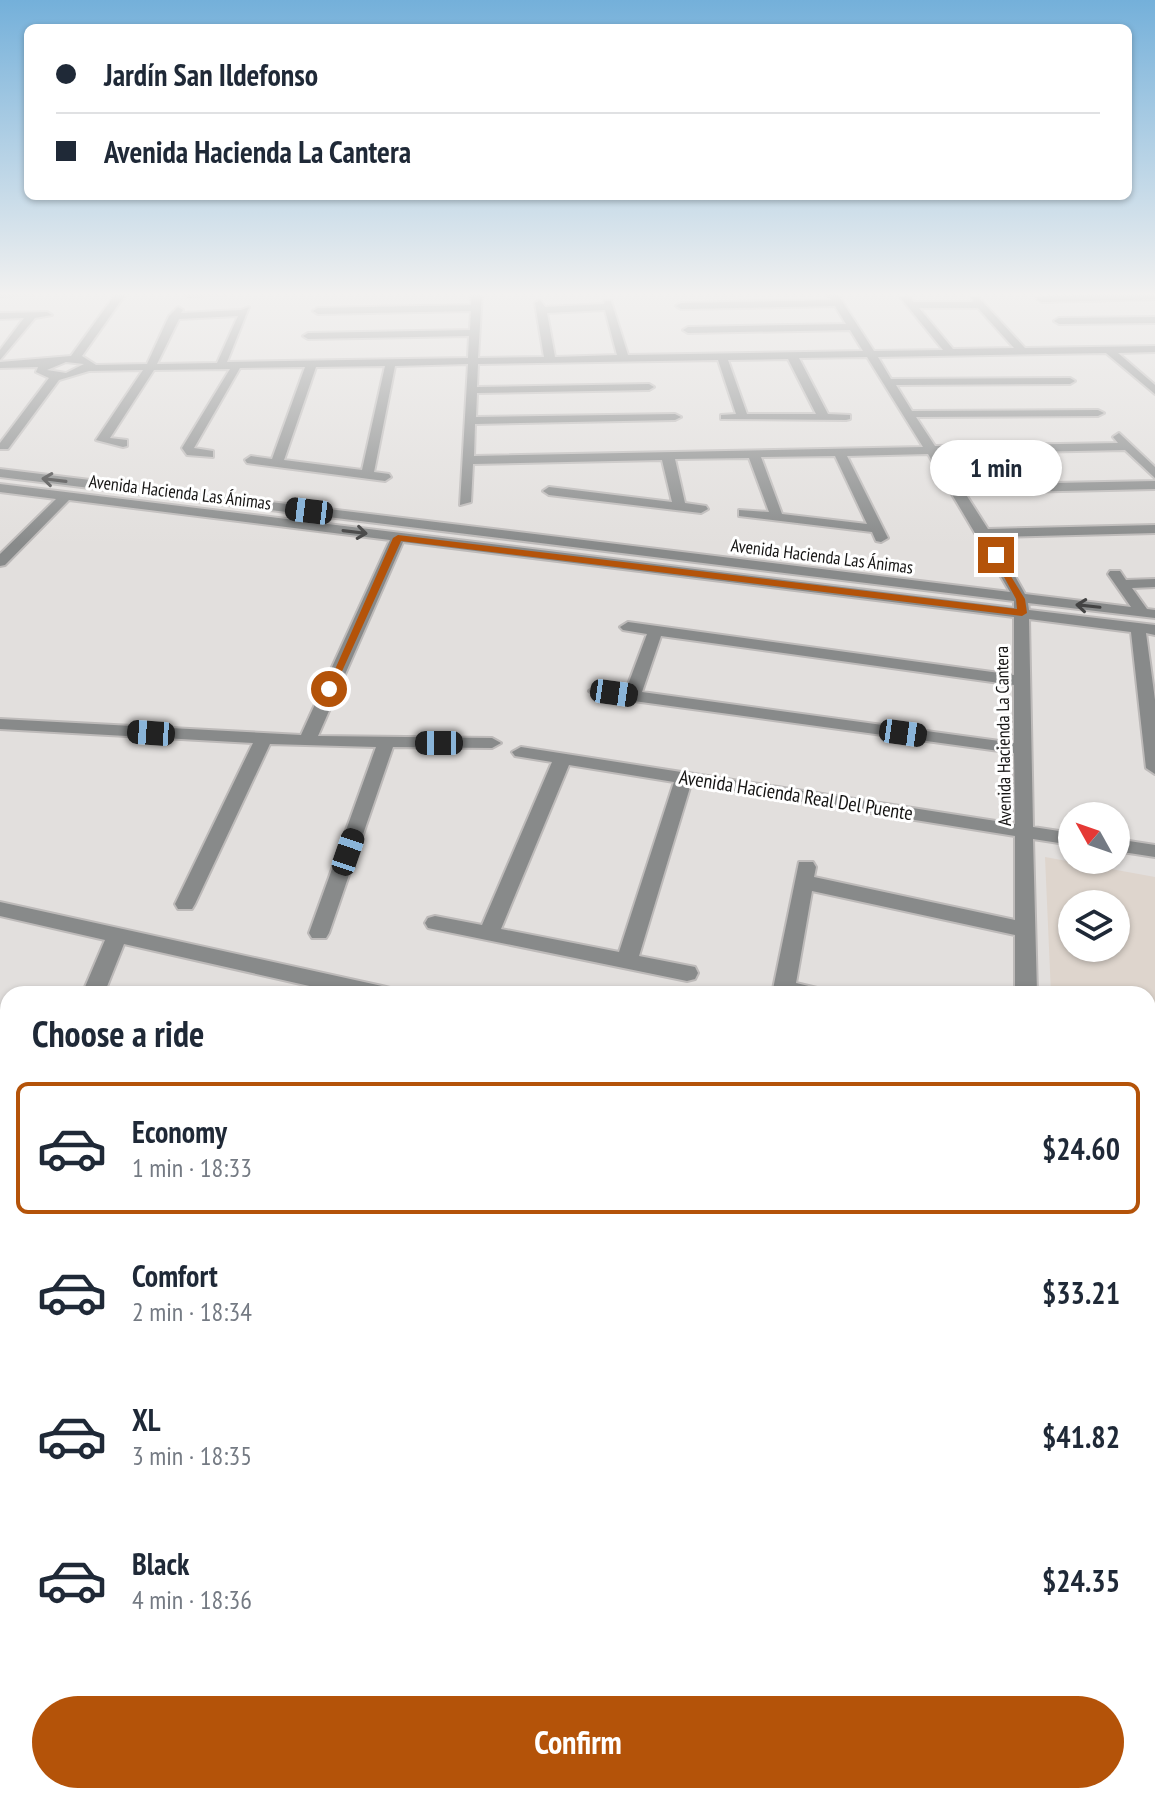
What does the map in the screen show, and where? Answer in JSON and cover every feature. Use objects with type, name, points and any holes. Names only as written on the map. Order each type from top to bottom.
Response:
[{"type":"street","points":[[4,446],[56,376]]},
{"type":"street","points":[[123,443],[102,440],[144,376]]},
{"type":"street","points":[[209,454],[188,448],[230,376]]},
{"type":"street","points":[[277,463],[307,376]]},
{"type":"street","points":[[367,474],[388,376]]},
{"type":"street","points":[[465,502],[472,376]]},
{"type":"street","points":[[729,376],[743,417]]},
{"type":"street","points":[[803,376],[824,417]]},
{"type":"street","name":"Avenida Hacienda La Cantera","points":[[884,376],[984,533],[1021,606],[1026,986]]},
{"type":"street","points":[[1138,376],[1155,391]]},
{"type":"street","points":[[888,382],[1066,377],[1079,392]]},
{"type":"street","points":[[471,390],[648,382],[657,418]]},
{"type":"street","points":[[908,414],[1102,417],[1089,402]]},
{"type":"street","points":[[469,421],[675,417]]},
{"type":"street","points":[[725,417],[846,417]]},
{"type":"street","points":[[549,491],[585,477],[668,457],[929,451],[1124,442],[1155,474]]},
{"type":"street","points":[[744,513],[879,534],[840,453]]},
{"type":"street","points":[[754,455],[777,517]]},
{"type":"street","points":[[668,457],[679,506]]},
{"type":"street","points":[[251,460],[385,477]]},
{"type":"street","points":[[467,460],[585,477],[679,506],[701,509]]},
{"type":"street","name":"Avenida Hacienda Las Ánimas","points":[[0,473],[1021,606]]},
{"type":"street","points":[[954,489],[1155,485]]},
{"type":"street","name":"Avenida Hacienda Las Ánimas","points":[[0,488],[398,538],[1021,606]]},
{"type":"street","points":[[0,562],[66,496]]},
{"type":"street","points":[[984,533],[1155,529]]},
{"type":"street","points":[[307,741],[398,538]]},
{"type":"street","points":[[1155,583],[1118,579],[1147,621],[1155,766]]},
{"type":"street","points":[[1021,606],[1147,621]]},
{"type":"street","points":[[628,627],[1022,681]]},
{"type":"street","points":[[632,696],[656,630]]},
{"type":"street","points":[[597,691],[1023,749]]},
{"type":"street","points":[[0,724],[263,740],[492,743]]},
{"type":"street","points":[[185,904],[263,740]]},
{"type":"street","points":[[319,933],[386,743]]},
{"type":"street","name":"Avenida Hacienda Real Del Puente","points":[[521,752],[1058,837]]},
{"type":"street","points":[[488,934],[563,758]]},
{"type":"street","points":[[627,961],[684,777]]},
{"type":"street","points":[[1130,847],[1155,851]]},
{"type":"street","points":[[784,986],[804,874],[1025,930]]},
{"type":"street","points":[[0,909],[299,986]]},
{"type":"street","points":[[435,923],[687,973]]},
{"type":"street","points":[[96,986],[117,937]]},
{"type":"shaded area","points":[[1045,857],[1058,859],[1058,874],[1130,872],[1155,877],[1155,986],[1051,986]]},
{"type":"route","points":[[329,689],[398,538],[1022,613],[1021,599],[996,555]]}]
